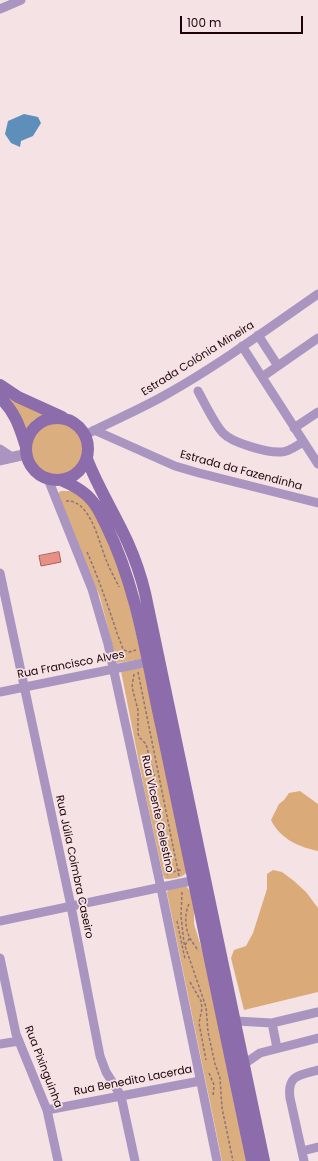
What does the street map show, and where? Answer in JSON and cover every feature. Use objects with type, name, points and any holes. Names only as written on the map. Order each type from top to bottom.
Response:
[{"type":"main road","points":[[0,385],[25,400],[74,423],[89,433],[87,458],[77,473],[69,478],[61,480],[48,479],[34,470],[29,462],[18,421],[12,410],[0,398]]},
{"type":"main road","points":[[26,451],[28,438],[32,430],[39,424],[48,419],[57,418],[67,420]]},
{"type":"main road","points":[[87,458],[94,476],[128,542],[146,593],[252,1161]]},
{"type":"main road","points":[[61,480],[78,488],[93,502],[119,553],[134,602],[142,664],[200,879],[236,1021],[264,1161]]},
{"type":"street","points":[[0,9],[21,0]]},
{"type":"street","name":"Estrada Colônia Mineira","points":[[89,433],[168,394],[318,294]]},
{"type":"street","points":[[258,335],[278,366]]},
{"type":"street","points":[[262,377],[318,338]]},
{"type":"street","points":[[242,346],[318,464]]},
{"type":"street","points":[[198,391],[222,432],[236,442],[273,452],[281,452],[288,451],[303,442]]},
{"type":"street","points":[[294,428],[318,412]]},
{"type":"street","name":"Estrada da Fazendinha","points":[[89,433],[175,466],[318,503]]},
{"type":"street","points":[[0,448],[12,457]]},
{"type":"street","points":[[0,460],[26,451]]},
{"type":"street","name":"Rua Vicente Celestino","points":[[48,479],[92,588],[100,614],[160,888],[217,1161]]},
{"type":"street","name":"Rua Júlia Coimbra Caseiro","points":[[0,573],[71,906],[100,1056],[106,1072],[121,1096],[135,1161]]},
{"type":"street","name":"Rua Francisco Alves","points":[[0,692],[142,664]]},
{"type":"street","points":[[0,921],[200,879]]},
{"type":"street","name":"Rua Pixinguinha","points":[[0,958],[19,1041],[47,1110],[58,1161]]},
{"type":"street","points":[[236,1021],[272,1023],[318,1012]]},
{"type":"street","points":[[272,1023],[277,1048]]},
{"type":"street","points":[[244,1064],[260,1052],[318,1038]]},
{"type":"street","points":[[0,1044],[19,1041]]},
{"type":"street","points":[[304,1161],[289,1089],[290,1083],[298,1075],[318,1070]]},
{"type":"street","name":"Rua Benedito Lacerda","points":[[47,1110],[200,1080]]},
{"type":"street","points":[[302,1151],[318,1148]]},
{"type":"path","points":[[64,503],[65,501],[69,500],[75,502],[86,511],[120,591]]},
{"type":"path","points":[[87,550],[124,650],[126,663]]},
{"type":"path","points":[[124,650],[134,651],[138,648],[138,650]]},
{"type":"path","points":[[142,664],[140,680],[152,747],[179,877]]},
{"type":"path","points":[[134,672],[135,676],[132,687],[138,710],[138,734],[146,744],[155,779],[151,791],[168,879]]},
{"type":"path","points":[[140,680],[145,678]]},
{"type":"path","points":[[182,890],[181,916],[186,965]]},
{"type":"path","points":[[177,921],[184,946],[206,1007],[208,1032],[213,1059],[220,1078],[222,1108],[233,1161]]},
{"type":"path","points":[[184,946],[190,938]]},
{"type":"path","points":[[189,981],[201,1001],[202,1008],[199,1023],[207,1065]]},
{"type":"path","points":[[208,1069],[214,1085],[214,1100]]},
{"type":"shaded area","points":[[0,391],[46,414],[34,420],[24,431]]},
{"type":"shaded area","points":[[57,422],[67,424],[76,430],[82,439],[84,449],[82,459],[76,468],[67,474],[57,476],[47,474],[38,468],[32,459],[30,449],[32,439],[38,430],[47,424]]},
{"type":"shaded area","points":[[61,491],[70,491],[77,494],[91,506],[110,545],[126,590],[142,659],[117,663],[100,597],[57,494]]},
{"type":"shaded area","points":[[144,666],[187,872],[183,876],[174,878],[165,879],[163,875],[121,671]]},
{"type":"shaded area","points":[[300,791],[318,804],[318,851],[291,841],[279,832],[271,820],[279,804],[289,793]]},
{"type":"shaded area","points":[[273,870],[282,872],[294,881],[306,892],[318,908],[318,992],[244,1010],[231,958],[234,950],[246,946],[253,933],[267,889],[267,874]]},
{"type":"shaded area","points":[[186,886],[190,891],[194,908],[194,924],[207,966],[249,1161],[222,1161],[167,893],[168,890]]},
{"type":"water","points":[[24,114],[38,117],[41,123],[33,136],[21,141],[20,147],[11,143],[5,134],[8,121]]},
{"type":"building","points":[[59,552],[61,562],[41,566],[39,556]]}]
